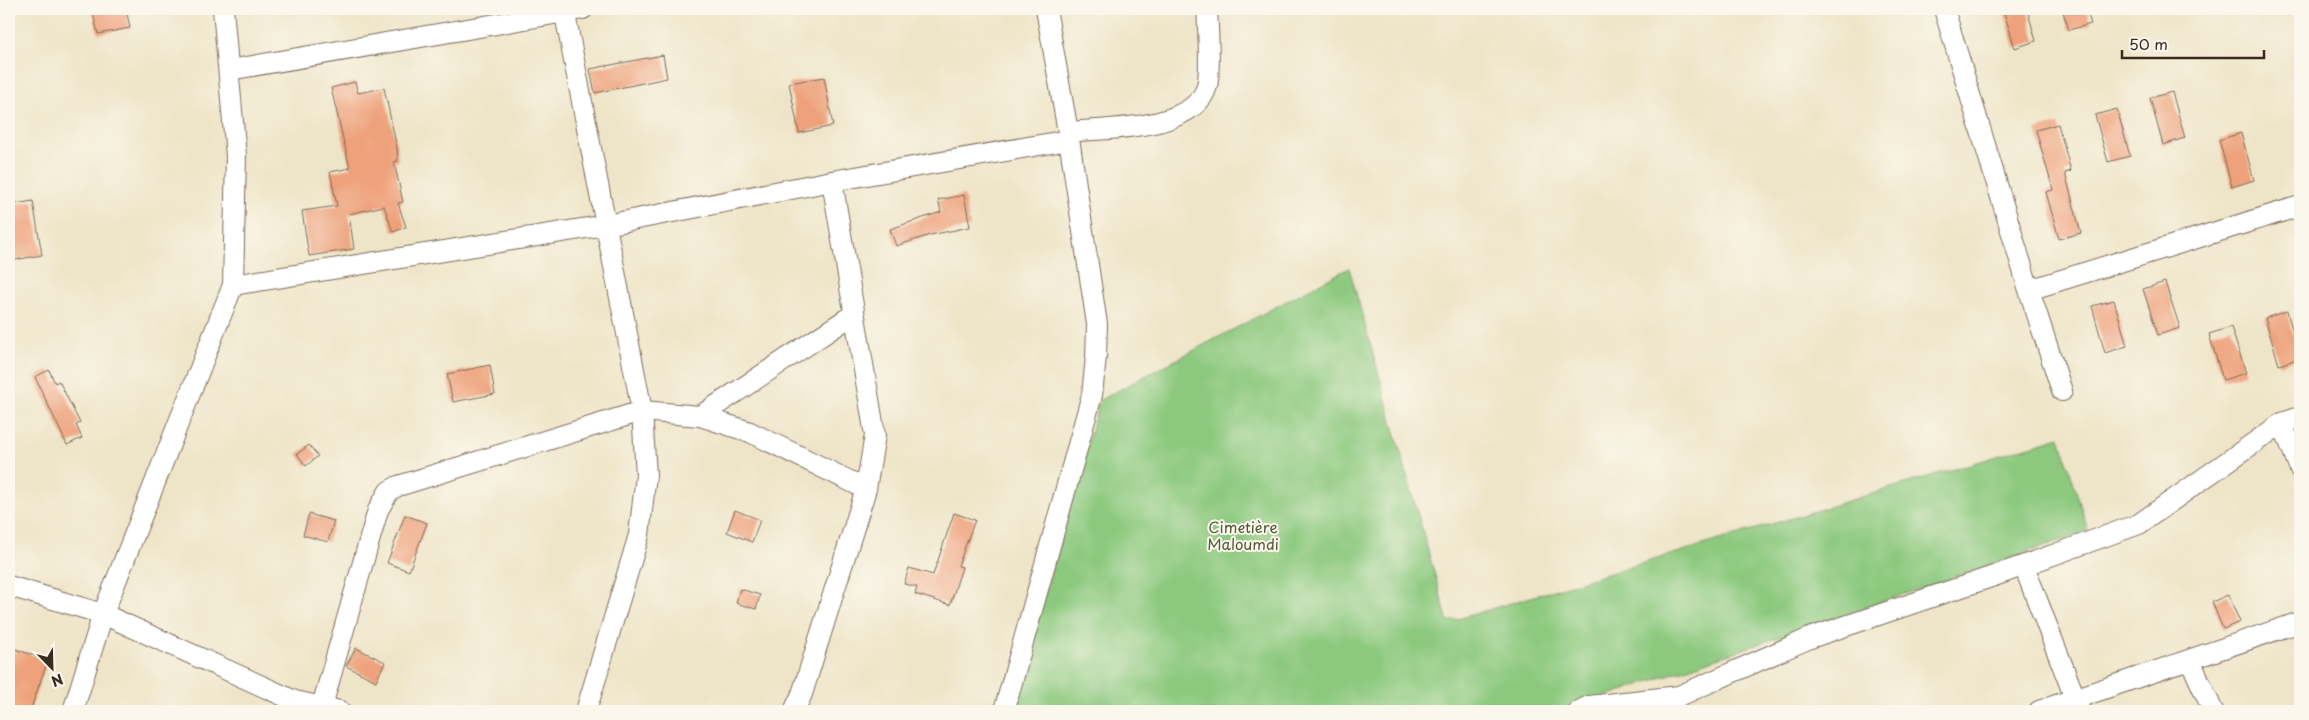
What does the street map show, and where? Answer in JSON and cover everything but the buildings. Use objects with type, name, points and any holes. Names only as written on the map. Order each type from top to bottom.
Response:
[{"type":"street","points":[[73,711],[103,614],[233,285],[236,156],[223,9]]},
{"type":"street","points":[[1004,711],[1092,395],[1096,358],[1097,324],[1069,136],[1046,9]]},
{"type":"street","points":[[233,285],[606,225],[832,180],[1069,136],[1148,124],[1178,117],[1192,108],[1203,97],[1208,85],[1207,9]]},
{"type":"street","points":[[1944,9],[2029,290],[2062,391]]},
{"type":"street","points":[[228,70],[571,10],[606,225],[642,411],[646,476],[639,534],[586,711]]},
{"type":"street","points":[[794,711],[802,694],[866,489],[875,435],[832,180]]},
{"type":"street","points":[[2029,290],[2300,206]]},
{"type":"street","points":[[700,416],[854,314]]},
{"type":"street","points":[[9,586],[103,614],[293,706],[331,709],[378,510],[389,491],[418,478],[642,411],[700,416],[750,432],[866,489]]},
{"type":"street","points":[[1579,711],[1589,706],[1681,704],[1810,638],[2024,566],[2140,524],[2291,420],[2300,469]]},
{"type":"street","points":[[2024,566],[2077,705]]},
{"type":"street","points":[[2039,711],[2077,705],[2190,660],[2300,622]]},
{"type":"street","points":[[2190,660],[2213,711]]},
{"type":"green space","name":"Cimetière Maloumdi","points":[[1349,268],[1448,622],[2060,437],[2088,531],[1563,711],[1012,711],[1100,400]]}]
